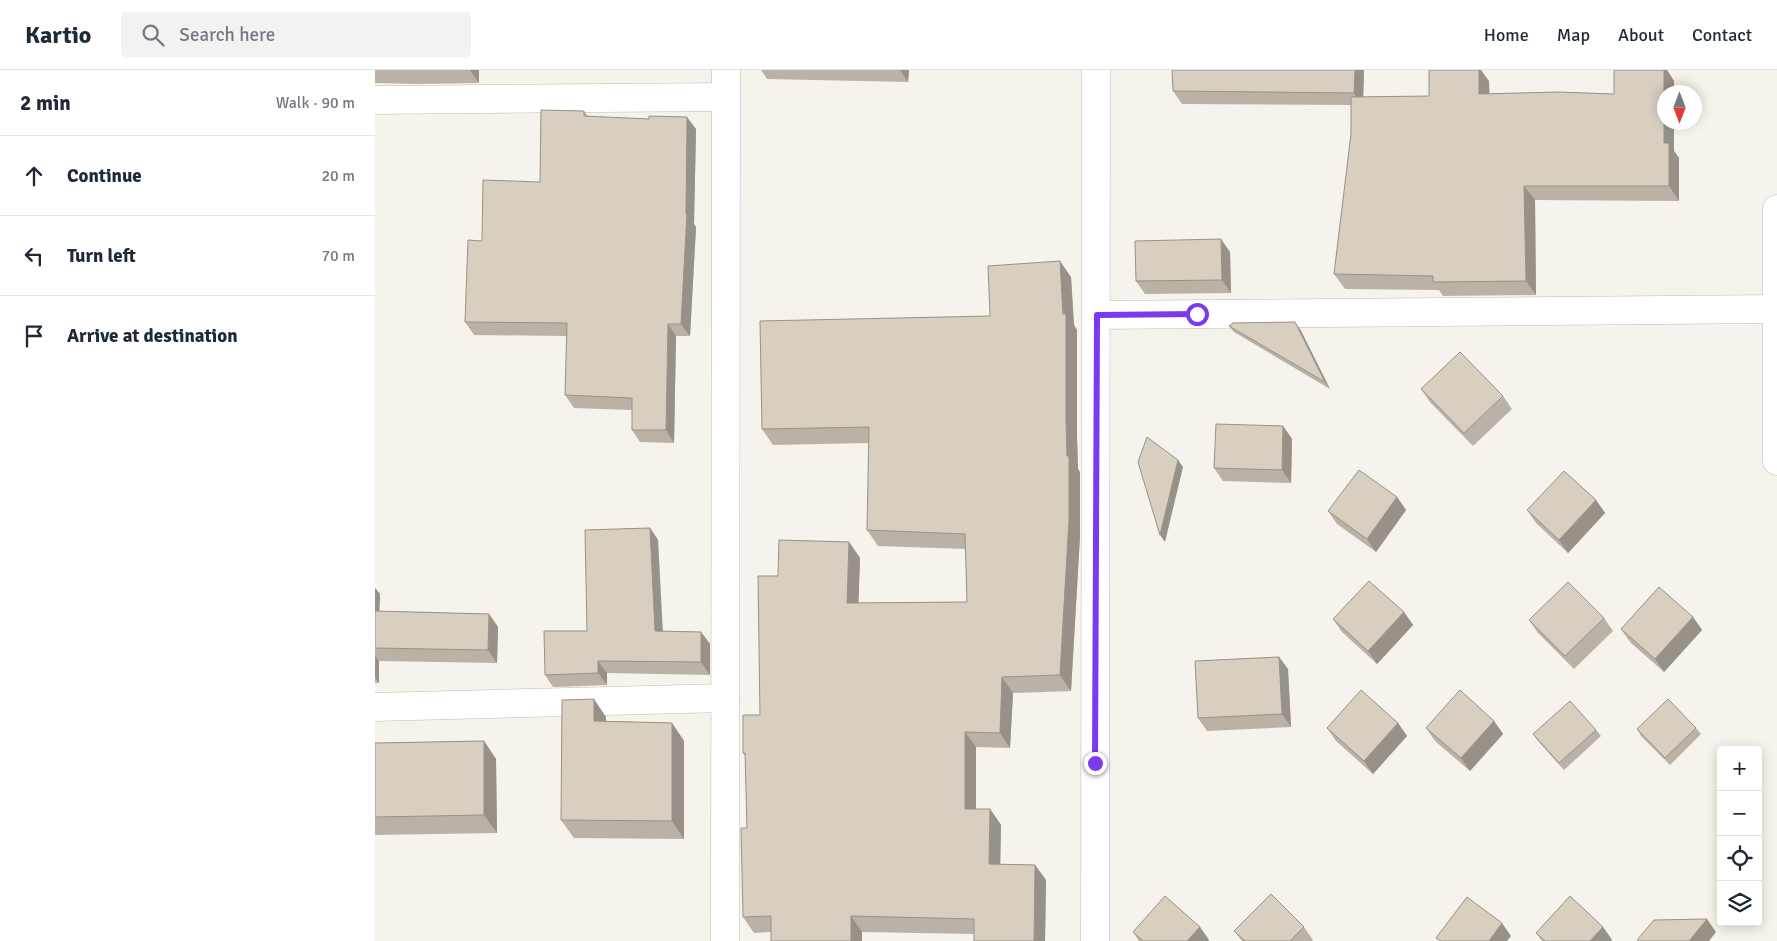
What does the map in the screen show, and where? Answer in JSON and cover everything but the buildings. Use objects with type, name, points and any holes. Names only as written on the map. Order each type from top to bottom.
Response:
[{"type":"street","points":[[725,941],[726,70]]},
{"type":"street","points":[[1095,941],[1096,70]]},
{"type":"street","points":[[375,100],[726,97]]},
{"type":"street","points":[[1777,209],[1777,461]]},
{"type":"street","points":[[1097,315],[1776,310]]},
{"type":"street","points":[[375,707],[725,698]]},
{"type":"route","points":[[1095,763],[1097,315],[1197,314]]}]
